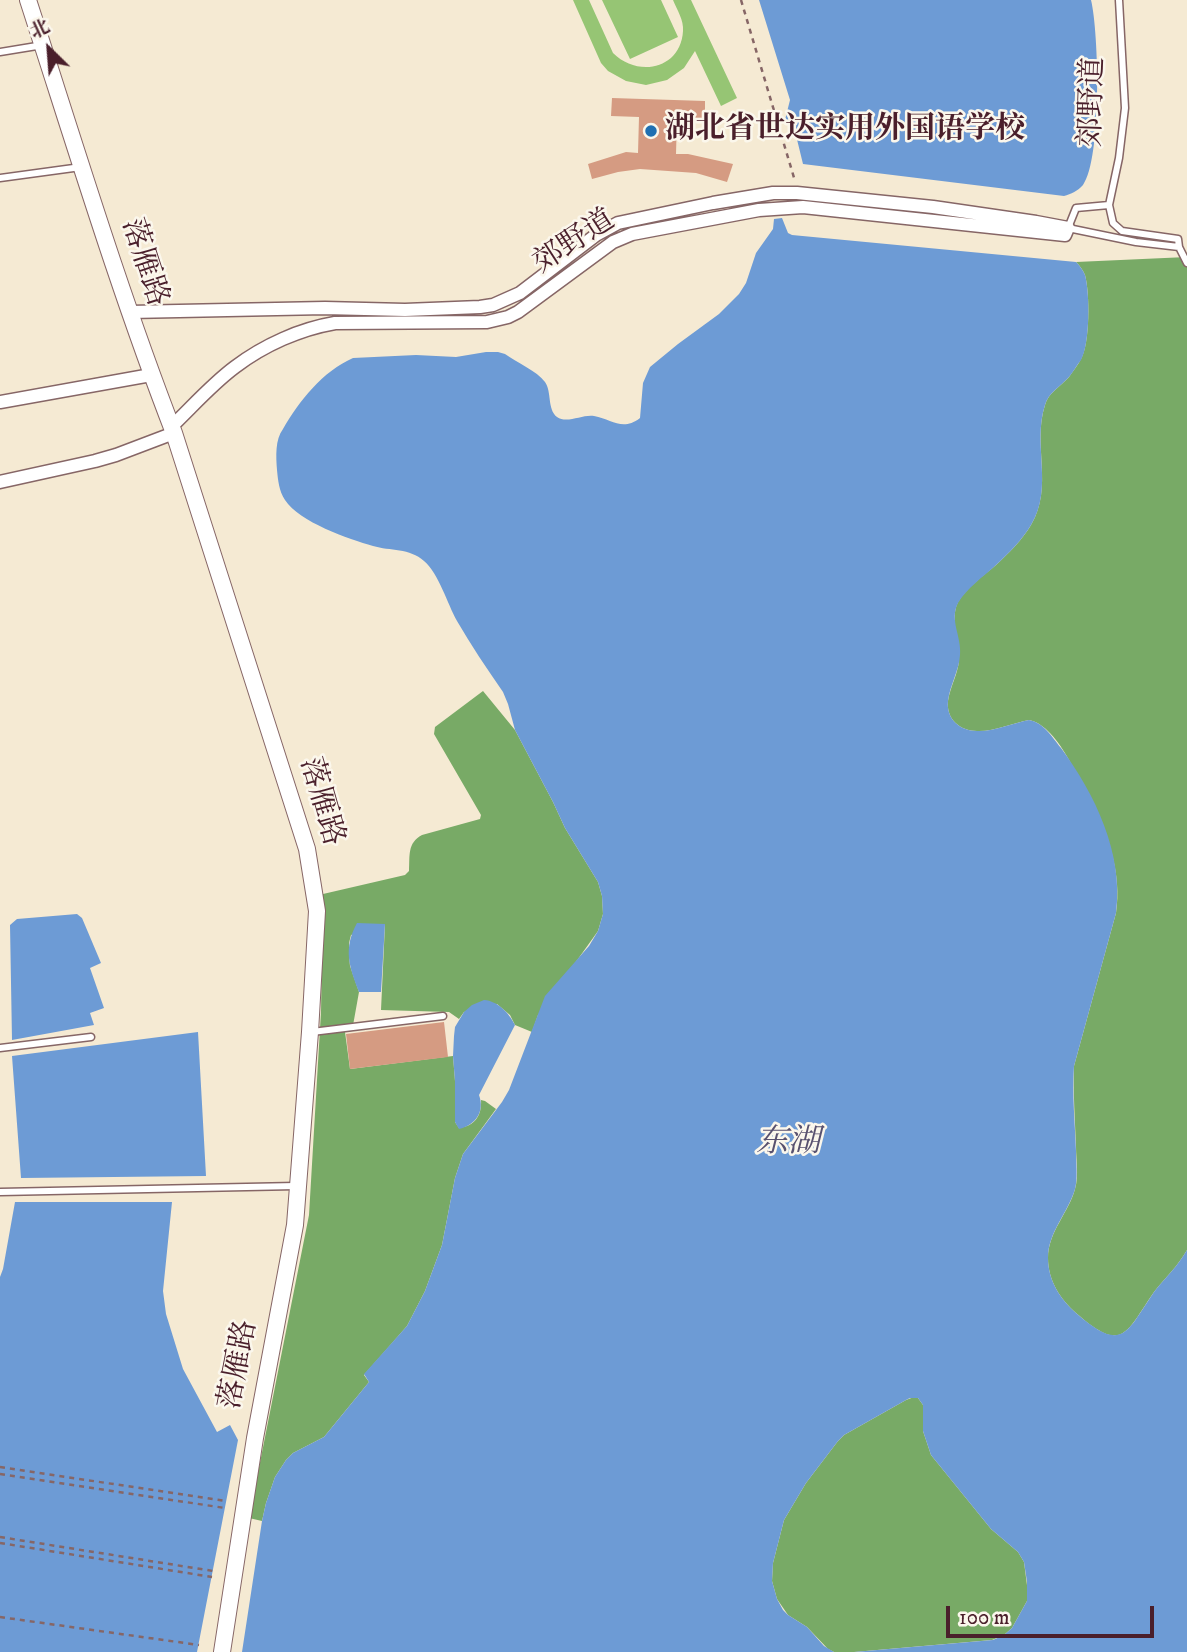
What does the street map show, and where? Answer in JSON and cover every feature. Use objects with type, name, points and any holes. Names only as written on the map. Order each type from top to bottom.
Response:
[{"type":"street","name":"落雁路","points":[[28,0],[130,313],[172,430],[307,849],[317,911],[295,1225],[255,1438],[222,1652]]},
{"type":"street","points":[[130,313],[312,308],[405,310],[493,305],[520,293],[596,235],[618,223],[773,193],[933,207],[1068,228]]},
{"type":"street","name":"郊野道","points":[[0,482],[116,455],[172,430],[233,368],[262,350],[315,326],[335,323],[487,322],[508,317],[613,242],[632,234],[759,210],[803,208],[1065,235],[1068,228]]},
{"type":"street","points":[[0,402],[151,374]]},
{"type":"lane","name":"郊野道","points":[[1110,205],[1125,108],[1119,0]]},
{"type":"lane","points":[[0,52],[43,46]]},
{"type":"lane","points":[[0,178],[82,167]]},
{"type":"lane","points":[[1179,247],[1136,242],[1068,228],[1076,208],[1110,205],[1113,223],[1122,232],[1178,239],[1187,263]]},
{"type":"lane","points":[[310,1032],[443,1016]]},
{"type":"lane","points":[[0,1048],[91,1037]]},
{"type":"lane","points":[[0,1192],[298,1186]]},
{"type":"path","points":[[741,0],[796,193]]},
{"type":"path","points":[[0,1467],[226,1501]]},
{"type":"path","points":[[0,1474],[225,1508]]},
{"type":"path","points":[[0,1537],[213,1571]]},
{"type":"path","points":[[0,1543],[212,1577]]},
{"type":"path","points":[[0,1617],[199,1645]]},
{"type":"green space","points":[[573,0],[589,0],[613,53],[623,61],[646,67],[657,66],[675,54],[683,27],[673,0],[691,0],[737,98],[721,106],[695,51],[684,68],[667,80],[646,85],[626,81],[608,71],[601,63]]},
{"type":"green space","points":[[602,0],[661,0],[678,37],[630,59]]},
{"type":"green space","points":[[1187,257],[1187,1250],[1129,1328],[1122,1334],[1114,1335],[1092,1326],[1065,1302],[1053,1281],[1048,1258],[1051,1239],[1072,1198],[1076,1184],[1074,1066],[1116,913],[1117,884],[1112,854],[1077,775],[1051,734],[1029,720],[990,730],[965,729],[955,723],[949,713],[948,701],[959,660],[955,622],[958,602],[1024,536],[1038,510],[1045,405],[1080,361],[1088,331],[1085,275],[1076,262]]},
{"type":"green space","points":[[483,691],[515,730],[565,828],[598,882],[603,914],[598,931],[538,1015],[532,1032],[515,1025],[510,1015],[497,1004],[464,1012],[459,1019],[449,1012],[381,1010],[385,924],[351,935],[350,966],[359,992],[352,1031],[345,1032],[350,1069],[453,1056],[455,1122],[459,1128],[476,1119],[481,1100],[496,1109],[463,1154],[455,1178],[442,1245],[425,1291],[407,1326],[364,1375],[369,1382],[324,1437],[293,1453],[286,1460],[275,1477],[262,1521],[249,1518],[309,1215],[321,1012],[323,894],[405,875],[409,871],[412,846],[417,838],[480,819],[481,815],[434,734],[435,727]]},
{"type":"green space","points":[[914,1397],[923,1405],[923,1431],[931,1455],[991,1529],[1018,1552],[1024,1562],[1027,1601],[1012,1628],[992,1640],[834,1652],[807,1627],[788,1615],[777,1599],[772,1581],[773,1563],[784,1520],[806,1483],[844,1435]]},
{"type":"water","points":[[759,0],[1091,0],[1096,39],[1096,124],[1089,171],[1083,185],[1064,196],[803,164],[792,119],[785,120],[790,100]]},
{"type":"water","name":"东湖","points":[[782,218],[788,233],[792,235],[1076,262],[1085,275],[1088,306],[1086,342],[1081,360],[1045,405],[1038,511],[1020,541],[958,603],[955,622],[960,655],[948,707],[955,723],[965,729],[983,731],[1029,720],[1043,727],[1061,748],[1085,785],[1111,847],[1116,869],[1116,913],[1074,1066],[1076,1185],[1051,1240],[1048,1258],[1050,1274],[1056,1288],[1070,1308],[1092,1326],[1114,1335],[1122,1333],[1137,1318],[1187,1250],[1187,1652],[854,1652],[993,1640],[1012,1628],[1027,1601],[1024,1562],[1018,1552],[991,1529],[931,1455],[923,1431],[923,1405],[918,1398],[910,1398],[844,1435],[806,1483],[784,1520],[773,1563],[772,1581],[777,1599],[788,1615],[807,1627],[824,1646],[834,1652],[242,1652],[262,1521],[275,1477],[293,1453],[324,1437],[369,1382],[364,1374],[407,1326],[425,1291],[442,1245],[455,1178],[463,1154],[509,1090],[545,996],[589,946],[598,931],[603,914],[598,882],[565,828],[515,730],[503,692],[457,621],[434,573],[424,561],[413,554],[373,546],[338,534],[292,508],[283,497],[278,482],[276,454],[280,433],[304,398],[322,379],[353,358],[416,355],[456,357],[486,352],[505,354],[541,378],[545,382],[552,410],[561,419],[594,416],[622,424],[634,422],[640,418],[643,383],[650,367],[719,314],[739,294],[746,283],[756,253],[773,229],[774,219]]},
{"type":"water","points":[[77,914],[82,918],[101,963],[90,968],[104,1008],[90,1013],[94,1025],[12,1040],[10,925],[17,919]]},
{"type":"water","points":[[357,923],[385,924],[381,992],[359,992],[355,983],[349,949]]},
{"type":"water","points":[[484,1000],[502,1008],[515,1025],[479,1095],[481,1106],[478,1116],[459,1129],[455,1122],[455,1027],[464,1012]]},
{"type":"water","points":[[198,1032],[206,1176],[21,1178],[12,1056]]},
{"type":"water","points":[[15,1202],[172,1202],[163,1291],[166,1314],[183,1369],[217,1432],[230,1425],[238,1440],[197,1652],[0,1652],[0,1277]]},
{"type":"building","points":[[612,98],[705,101],[705,119],[677,118],[676,154],[733,164],[727,182],[696,173],[640,169],[592,179],[588,164],[626,152],[638,153],[639,117],[611,116]]},
{"type":"building","points":[[444,1022],[448,1057],[350,1069],[346,1034]]},
{"type":"place","name":"湖北省世达实用外国语学校","points":[[651,131]]}]
